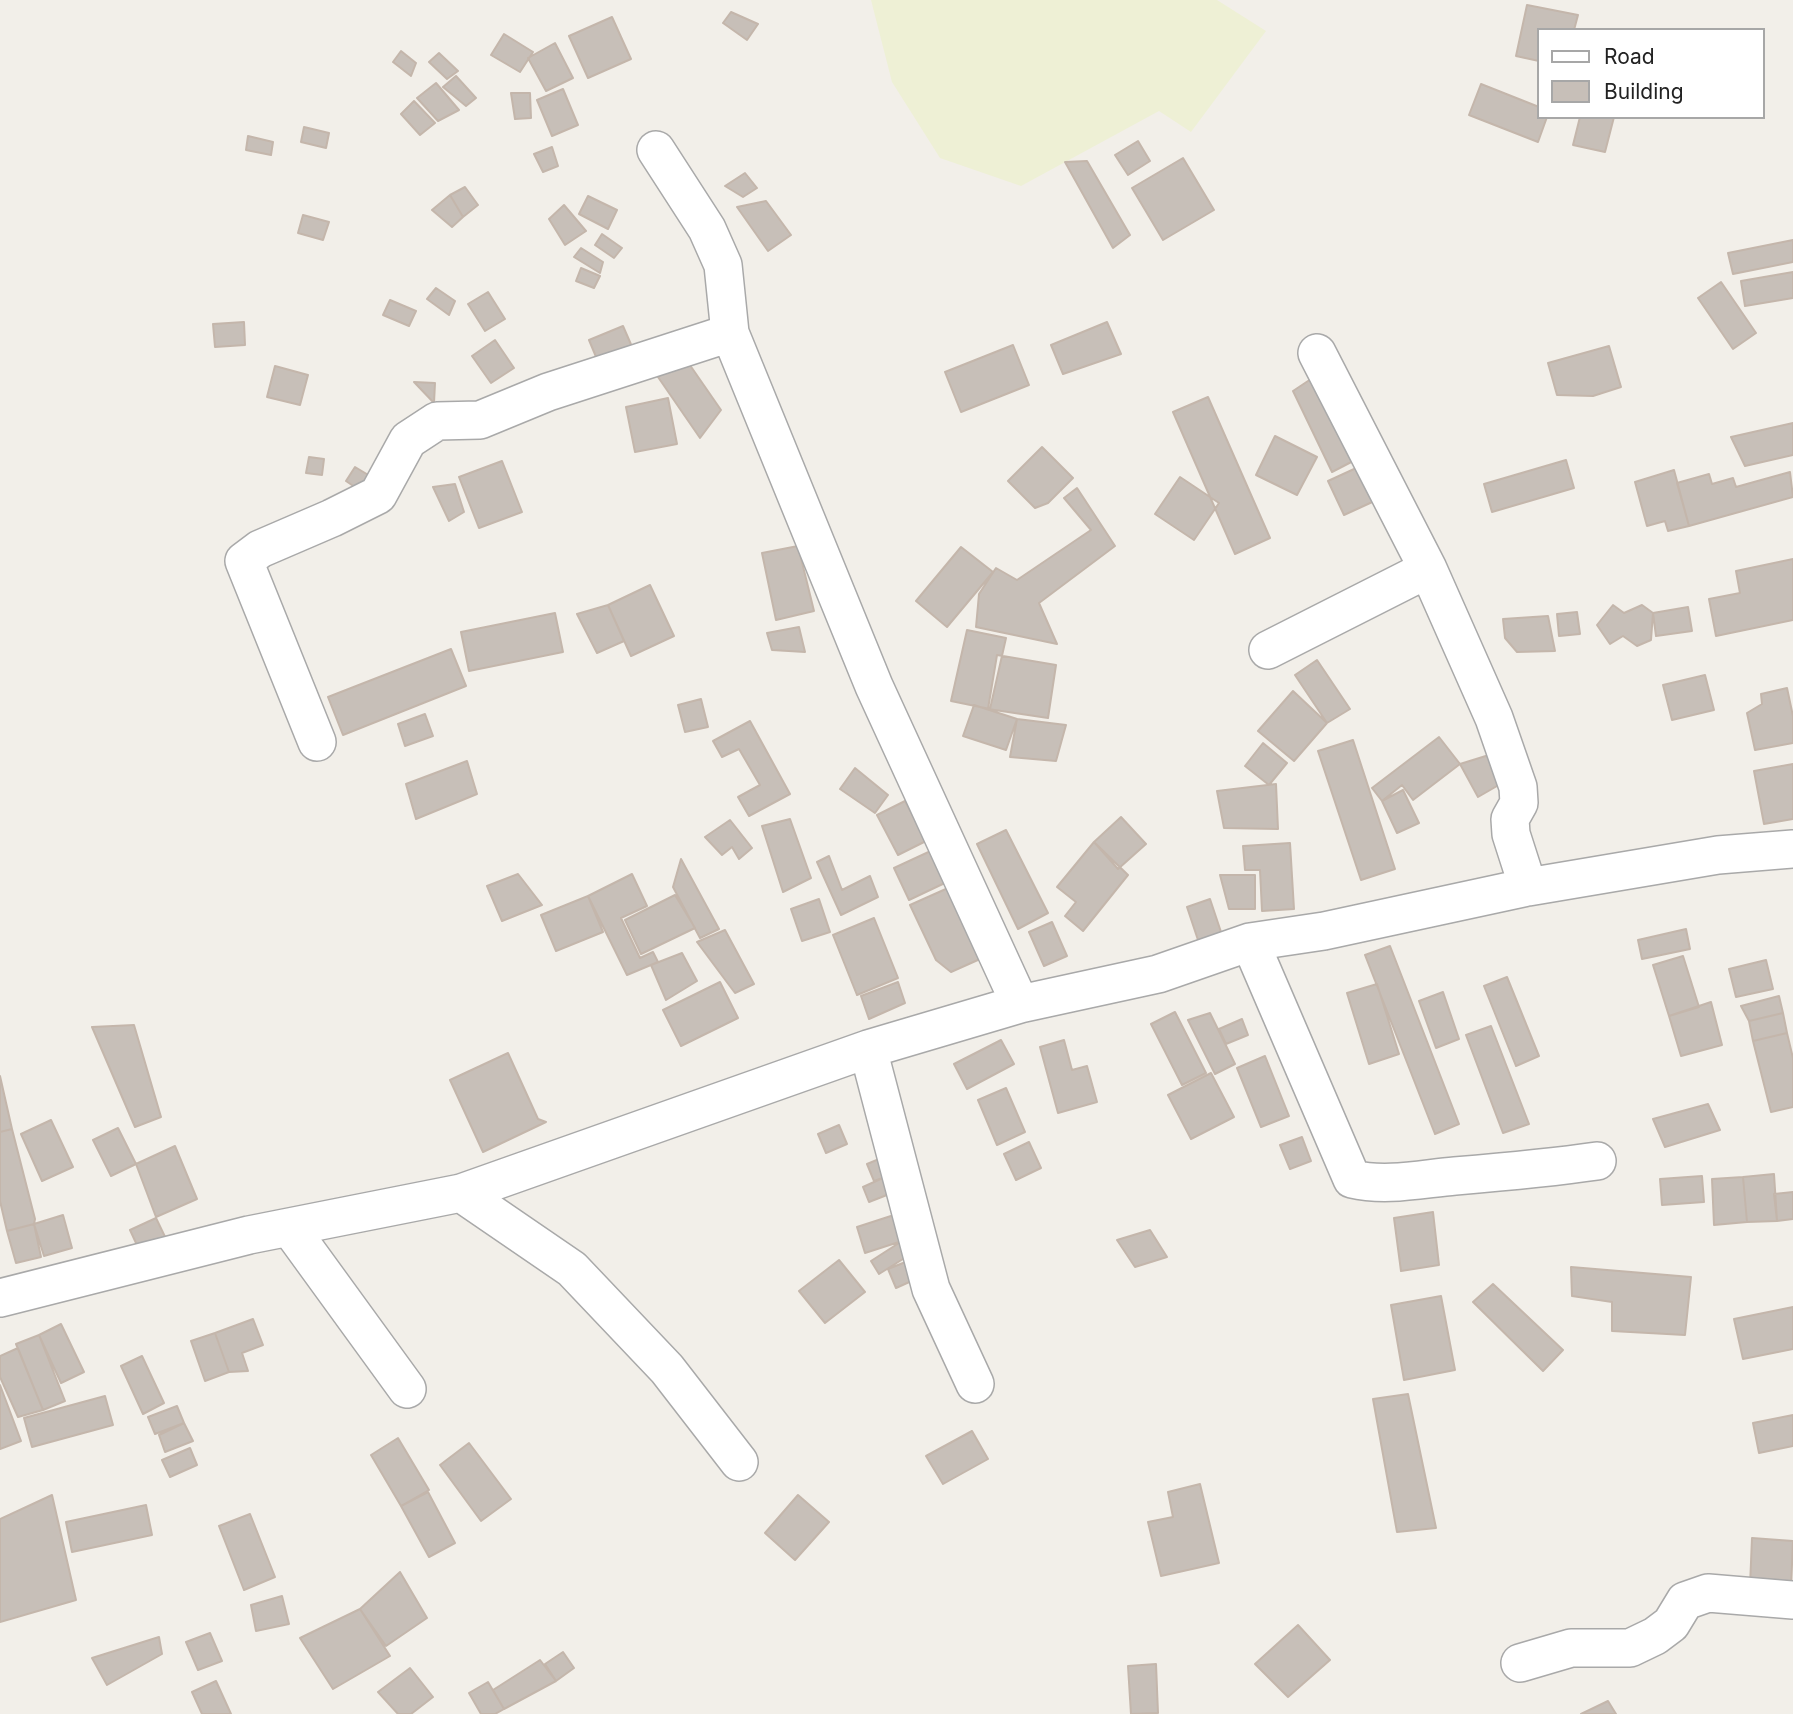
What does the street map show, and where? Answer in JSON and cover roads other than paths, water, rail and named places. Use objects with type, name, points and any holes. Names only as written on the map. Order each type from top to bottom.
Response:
[{"type":"street","points":[[656,150],[707,229],[723,265],[730,333],[874,686],[1020,1004]]},
{"type":"street","points":[[317,742],[244,561],[260,549],[378,495],[408,440],[437,421],[480,420],[548,392],[730,333]]},
{"type":"street","points":[[1317,353],[1428,569],[1494,718],[1518,787],[1518,803],[1510,819],[1511,834],[1528,887]]},
{"type":"street","points":[[1268,650],[1428,569]]},
{"type":"street","points":[[0,1298],[290,1227],[461,1193],[868,1049],[1020,1004],[1158,974],[1250,943],[1324,931],[1528,887],[1717,855],[1793,849]]},
{"type":"street","points":[[1250,943],[1352,1179],[1367,1183],[1394,1182],[1531,1171],[1597,1161]]},
{"type":"street","points":[[868,1049],[931,1289],[975,1384]]},
{"type":"street","points":[[461,1193],[572,1269],[667,1370],[739,1462]]},
{"type":"street","points":[[290,1227],[407,1389]]},
{"type":"street","points":[[1520,1662],[1571,1648],[1630,1648],[1655,1636],[1671,1623],[1685,1601],[1709,1593],[1793,1600]]}]
